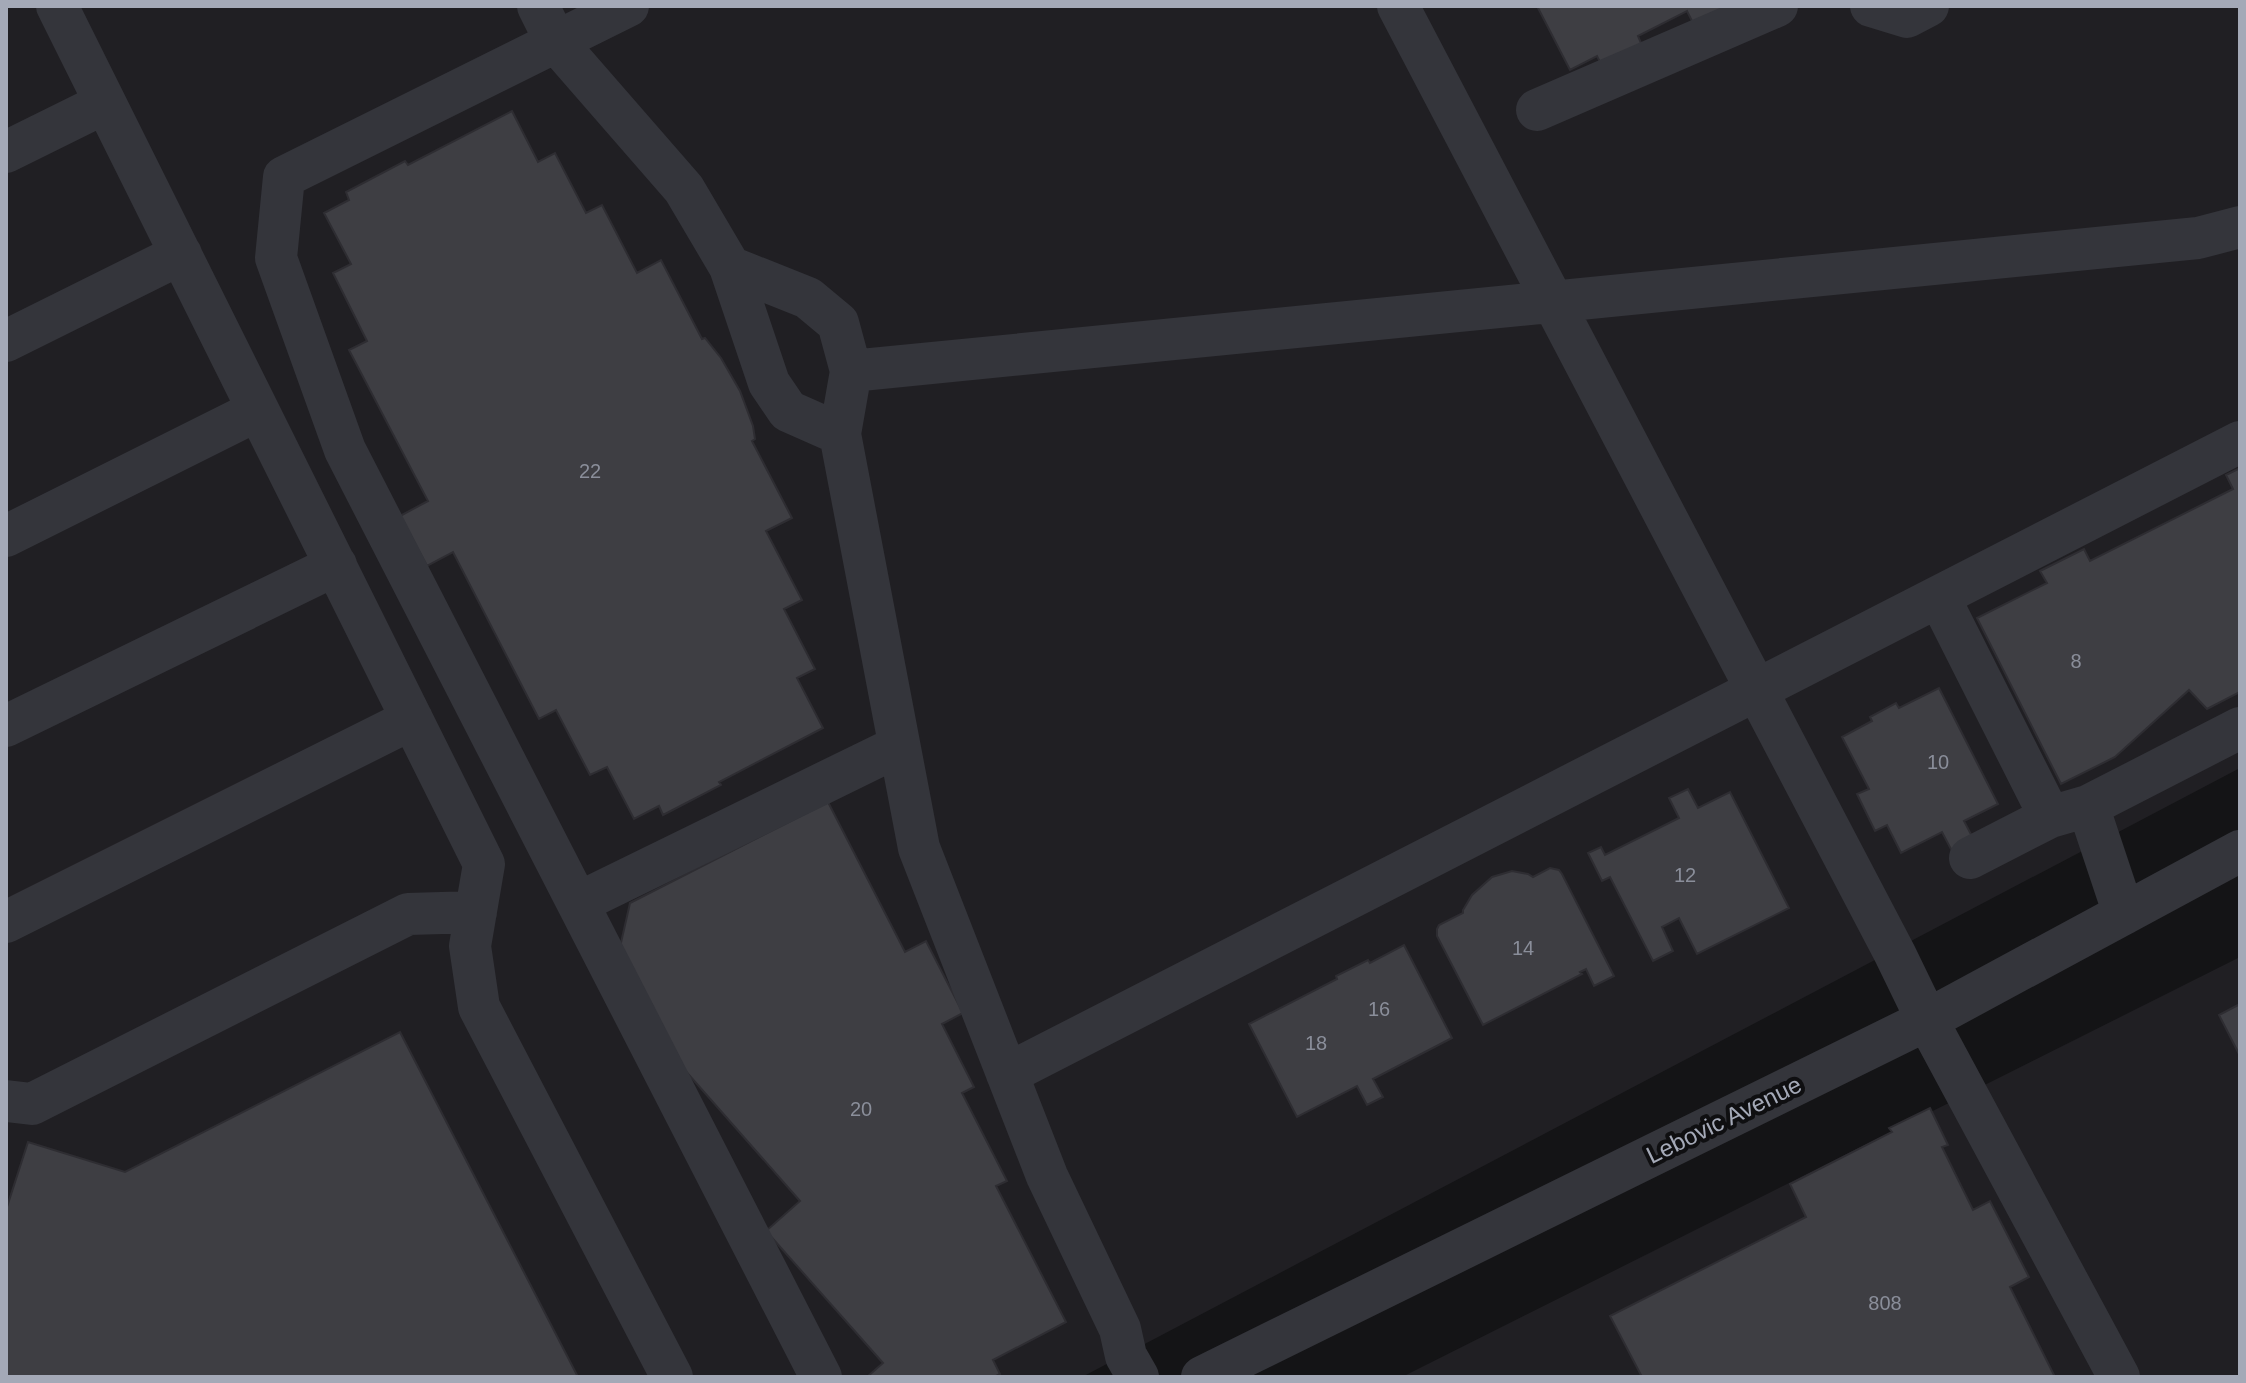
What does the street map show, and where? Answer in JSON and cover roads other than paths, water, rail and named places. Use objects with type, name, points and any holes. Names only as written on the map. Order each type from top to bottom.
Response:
[{"type":"street","points":[[57,6],[484,864],[470,946],[479,1007],[672,1377]]},
{"type":"street","points":[[628,6],[547,24],[284,177],[276,258],[345,450],[821,1377]]},
{"type":"street","points":[[1398,6],[1927,1020],[2119,1377]]},
{"type":"street","points":[[1537,110],[1777,6]]},
{"type":"street","points":[[1871,6],[1907,17],[1928,6]]},
{"type":"street","points":[[547,24],[684,189],[730,267],[769,383],[788,411],[840,434]]},
{"type":"street","points":[[6,152],[105,103]]},
{"type":"street","points":[[851,371],[2198,238],[2240,227]]},
{"type":"street","points":[[6,341],[181,254]]},
{"type":"street","points":[[730,267],[808,298],[838,323],[851,371],[840,434],[919,848],[1047,1176],[1120,1329],[1126,1356],[1138,1377]]},
{"type":"street","points":[[6,536],[258,410]]},
{"type":"street","points":[[1007,1074],[2240,442]]},
{"type":"street","points":[[6,726],[336,565]]},
{"type":"street","points":[[1939,597],[2069,812],[2102,844],[2124,914]]},
{"type":"street","points":[[6,922],[412,719]]},
{"type":"street","points":[[1970,858],[2240,728]]},
{"type":"street","points":[[578,903],[899,746]]},
{"type":"street","name":"Lebovic Avenue","points":[[1202,1377],[1927,1020],[2240,851]]},
{"type":"street","points":[[6,1101],[32,1104],[408,914],[476,912]]}]
